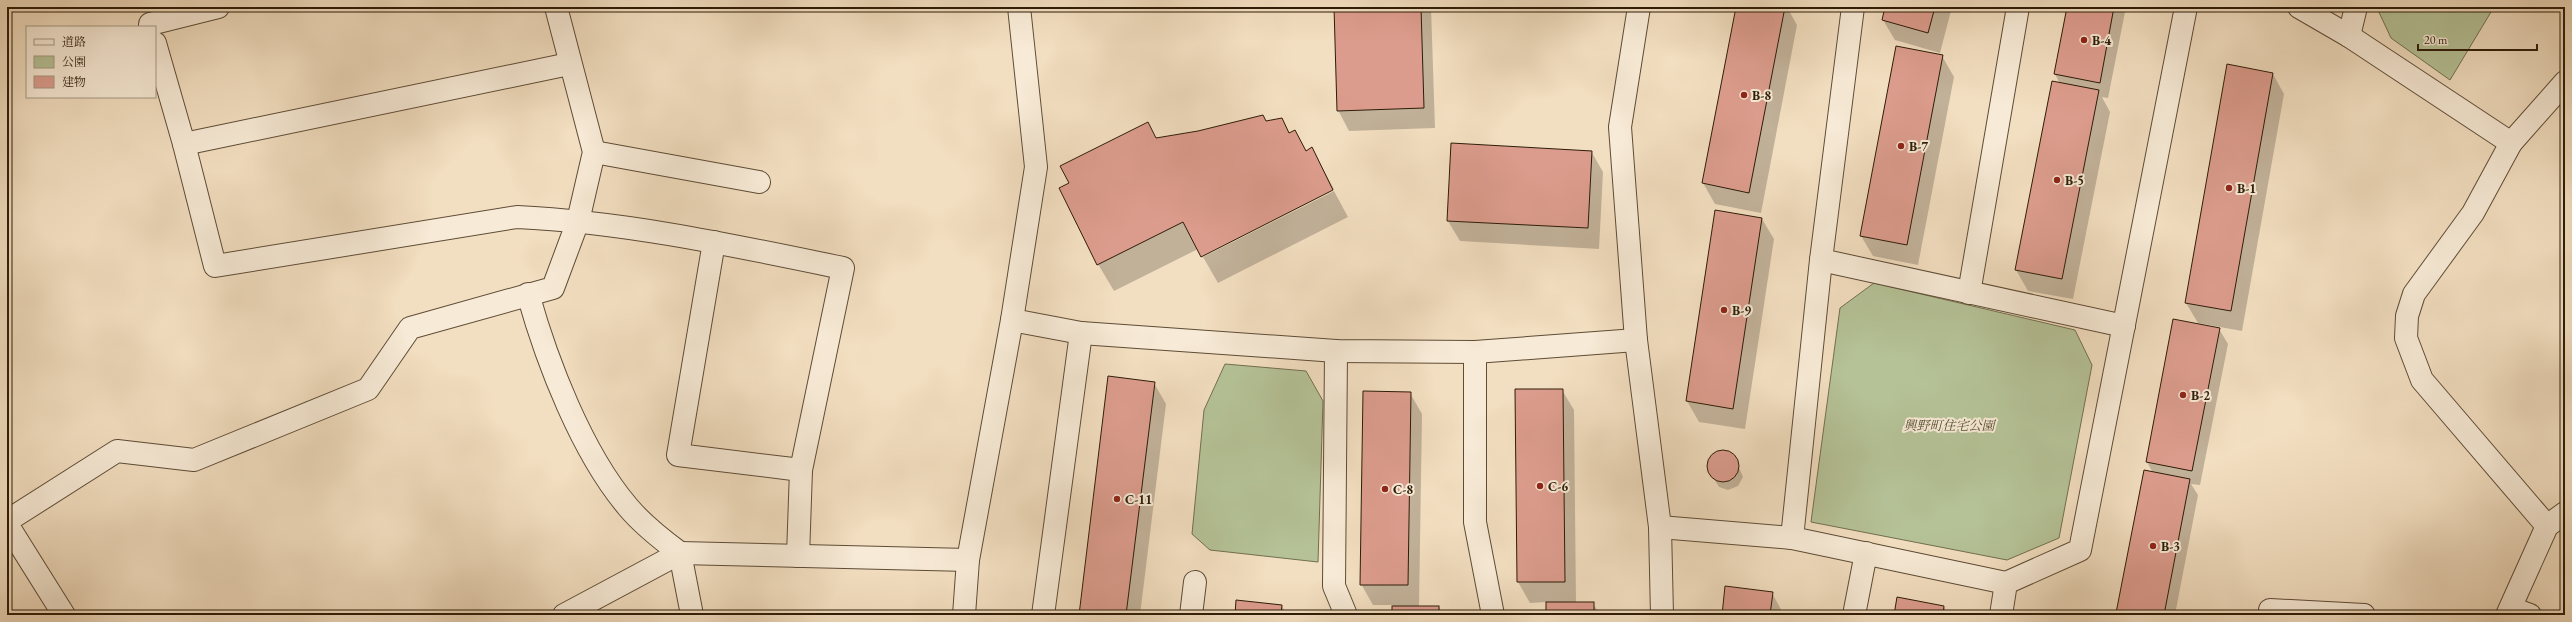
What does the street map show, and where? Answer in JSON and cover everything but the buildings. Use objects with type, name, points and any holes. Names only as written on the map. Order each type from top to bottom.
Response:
[{"type":"street","points":[[150,26],[150,24],[218,7]]},
{"type":"street","points":[[64,615],[7,523],[116,451],[194,460],[368,389],[410,328],[553,288],[578,221],[594,152],[569,64],[556,7]]},
{"type":"street","points":[[964,615],[968,560],[1012,320],[1036,167],[1020,7]]},
{"type":"street","points":[[1639,7],[1620,127],[1636,340],[1660,527],[1662,615]]},
{"type":"street","points":[[1792,538],[1821,260],[1853,7]]},
{"type":"street","points":[[1969,293],[2018,7]]},
{"type":"street","points":[[1660,527],[1792,538],[2006,583],[2080,550],[2186,7]]},
{"type":"street","points":[[2299,7],[2349,36],[2511,143]]},
{"type":"street","points":[[2349,36],[2356,7]]},
{"type":"street","points":[[156,46],[184,144],[216,266],[516,216],[578,221],[714,242],[843,268],[801,470],[798,556]]},
{"type":"street","points":[[184,144],[569,64]]},
{"type":"street","points":[[2546,526],[2422,380],[2406,338],[2407,316],[2414,294],[2473,214],[2511,143],[2565,82]]},
{"type":"street","points":[[594,152],[759,182]]},
{"type":"street","points":[[714,242],[678,455],[801,470]]},
{"type":"street","points":[[1821,260],[2124,326]]},
{"type":"street","points":[[528,294],[540,338],[558,381],[602,470],[628,508],[652,533],[680,553],[692,615]]},
{"type":"street","points":[[1012,320],[1081,333],[1336,351],[1475,352],[1636,340]]},
{"type":"street","points":[[1043,615],[1081,333]]},
{"type":"street","points":[[1336,351],[1334,586],[1346,615]]},
{"type":"street","points":[[1475,352],[1475,522],[1493,615]]},
{"type":"street","points":[[2516,613],[2546,526],[2565,513]]},
{"type":"street","points":[[564,615],[680,553],[968,560]]},
{"type":"street","points":[[1854,615],[1866,553]]},
{"type":"street","points":[[1191,615],[1195,582]]},
{"type":"street","points":[[2001,615],[2006,583]]},
{"type":"street","points":[[2270,610],[2364,615]]},
{"type":"green space","points":[[2494,7],[2450,80],[2391,38],[2377,8]]},
{"type":"green space","name":"興野町住宅公園","points":[[1874,283],[2075,330],[2092,365],[2059,538],[2007,560],[1811,522],[1840,308]]},
{"type":"green space","points":[[1225,364],[1306,371],[1323,401],[1318,562],[1210,550],[1192,534],[1204,410]]},
{"type":"place","name":"B-4","points":[[2084,40]]},
{"type":"place","name":"B-8","points":[[1744,95]]},
{"type":"place","name":"B-7","points":[[1901,146]]},
{"type":"place","name":"B-5","points":[[2057,180]]},
{"type":"place","name":"B-1","points":[[2229,188]]},
{"type":"place","name":"B-9","points":[[1724,310]]},
{"type":"place","name":"B-2","points":[[2183,395]]},
{"type":"place","name":"C-6","points":[[1540,486]]},
{"type":"place","name":"C-8","points":[[1385,489]]},
{"type":"place","name":"C-11","points":[[1117,499]]},
{"type":"place","name":"B-3","points":[[2153,546]]}]
